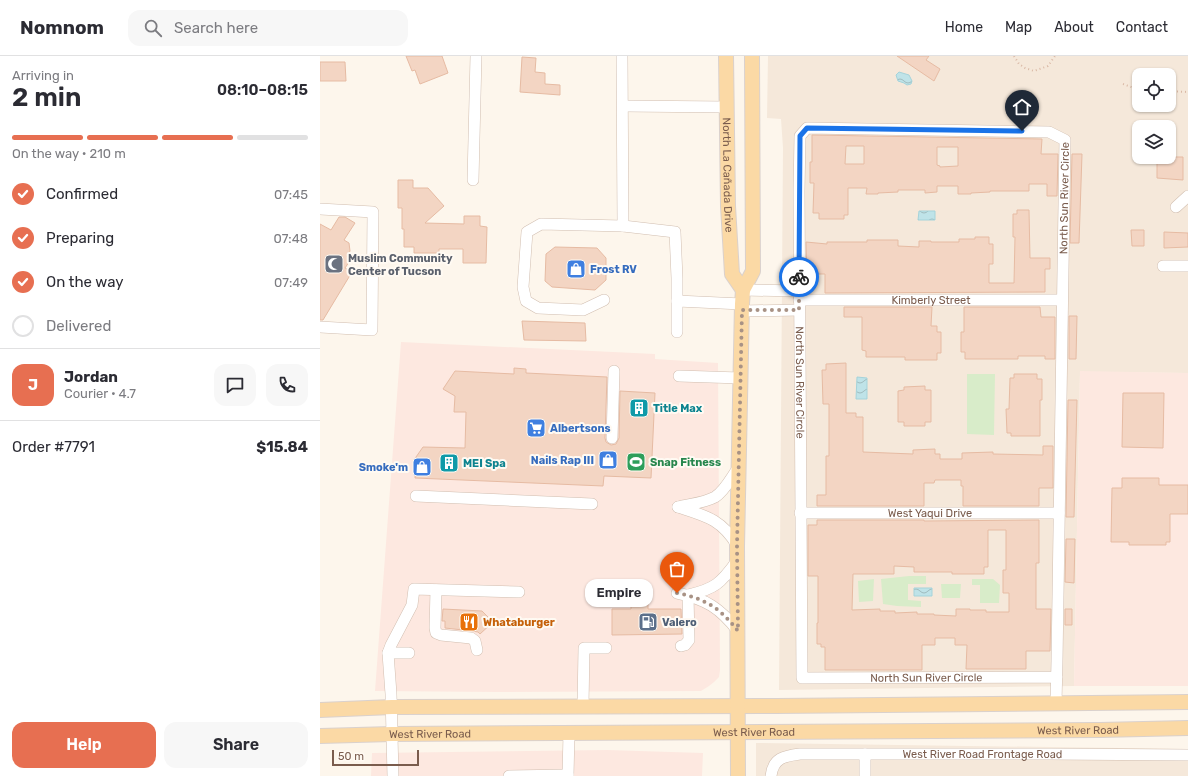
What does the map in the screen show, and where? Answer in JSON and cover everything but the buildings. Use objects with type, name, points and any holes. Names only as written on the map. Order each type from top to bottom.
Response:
[{"type":"main road","name":"North La Cañada Drive","points":[[726,56],[728,206],[732,274],[743,290]]},
{"type":"main road","points":[[738,776],[737,546],[740,378],[743,290],[753,270],[752,56]]},
{"type":"main road","points":[[320,710],[392,707],[1188,702]]},
{"type":"main road","name":"West River Road","points":[[320,736],[392,734],[1099,730],[1188,728]]},
{"type":"street","points":[[473,180],[476,56]]},
{"type":"street","points":[[622,56],[623,226]]},
{"type":"street","points":[[623,106],[726,106]]},
{"type":"street","name":"North Sun River Circle","points":[[1056,704],[1057,677],[1065,140],[1049,132],[807,128],[800,136],[799,301],[802,678],[1057,677]]},
{"type":"street","points":[[1176,207],[1188,196]]},
{"type":"street","points":[[320,208],[372,212],[372,330],[320,327]]},
{"type":"street","points":[[604,300],[583,310],[538,308],[526,301],[523,287],[527,232],[541,224],[623,226],[675,232],[677,260],[677,332]]},
{"type":"street","points":[[1163,266],[1188,266]]},
{"type":"street","name":"Kimberly Street","points":[[743,290],[799,301]]},
{"type":"street","name":"Kimberly Street","points":[[677,301],[742,307],[799,301],[1062,300]]},
{"type":"street","points":[[612,438],[614,370]]},
{"type":"street","points":[[679,376],[740,378]]},
{"type":"street","points":[[737,546],[730,534],[713,519],[678,507],[716,496],[724,488],[739,467]]},
{"type":"street","points":[[416,496],[592,504]]},
{"type":"street","name":"West Yaqui Drive","points":[[800,512],[1059,513]]},
{"type":"street","points":[[683,594],[701,592],[715,586],[725,578],[737,562]]},
{"type":"street","points":[[393,776],[392,707],[388,653],[412,604],[414,589],[519,592]]},
{"type":"street","points":[[436,590],[436,633],[440,635],[472,638],[476,643],[476,650]]},
{"type":"street","points":[[683,594],[720,610],[738,631]]},
{"type":"street","points":[[682,646],[690,640],[683,594]]},
{"type":"street","points":[[583,706],[584,648],[606,648]]},
{"type":"street","points":[[388,653],[408,653]]},
{"type":"street","points":[[509,776],[568,776],[570,733]]},
{"type":"street","name":"West River Road Frontage Road","points":[[771,776],[777,761],[785,757],[800,754],[1188,755]]},
{"type":"street","points":[[865,754],[865,776]]},
{"type":"path","points":[[1014,56],[1019,64],[1034,71],[1048,66],[1055,56]]},
{"type":"path","points":[[1122,84],[1132,88]]},
{"type":"path","points":[[1176,91],[1188,92]]},
{"type":"shaded area","points":[[768,56],[1188,56],[1188,373],[1080,372],[1074,686],[779,690],[783,148],[781,119],[767,118]]},
{"type":"shaded area","points":[[401,342],[655,354],[655,359],[718,363],[720,670],[719,677],[714,682],[701,691],[375,691]]},
{"type":"shaded area","points":[[1080,371],[1188,373],[1188,686],[1074,686]]},
{"type":"shaded area","points":[[756,743],[1188,749],[1188,776],[756,776]]},
{"type":"shaded area","points":[[607,750],[703,753],[702,776],[371,776],[372,753]]},
{"type":"green space","points":[[967,374],[995,374],[994,435],[967,434]]},
{"type":"green space","points":[[926,576],[926,584],[908,584],[908,600],[921,601],[921,607],[883,604],[881,579]]},
{"type":"green space","points":[[874,579],[873,601],[859,602],[858,581]]},
{"type":"green space","points":[[972,579],[993,579],[1000,585],[999,603],[980,603],[980,585],[972,585]]},
{"type":"green space","points":[[941,584],[961,584],[960,598],[942,598]]},
{"type":"water","points":[[899,72],[909,75],[912,81],[911,84],[907,85],[898,81],[896,75]]},
{"type":"water","points":[[919,211],[935,211],[935,220],[918,220]]},
{"type":"water","points":[[857,377],[867,378],[867,399],[856,399]]},
{"type":"water","points":[[914,588],[932,588],[932,596],[914,596]]},
{"type":"way so far","points":[[677,593],[688,595],[720,610],[738,631],[737,546],[742,310],[799,310],[799,277]]},
{"type":"place","name":"Muslim Community Center of Tucson","points":[[334,264]]},
{"type":"place","name":"Frost RV","points":[[576,269]]},
{"type":"place","name":"Title Max","points":[[639,408]]},
{"type":"place","name":"Albertsons","points":[[536,428]]},
{"type":"place","name":"Nails Rap III","points":[[608,460]]},
{"type":"place","name":"Snap Fitness","points":[[636,462]]},
{"type":"place","name":"MEI Spa","points":[[449,463]]},
{"type":"place","name":"Smoke'm","points":[[422,467]]},
{"type":"place","name":"Empire","points":[[677,593]]},
{"type":"place","name":"Whataburger","points":[[469,622]]},
{"type":"place","name":"Valero","points":[[648,622]]},
{"type":"route","points":[[799,277],[800,136],[807,128],[1022,131]]}]
